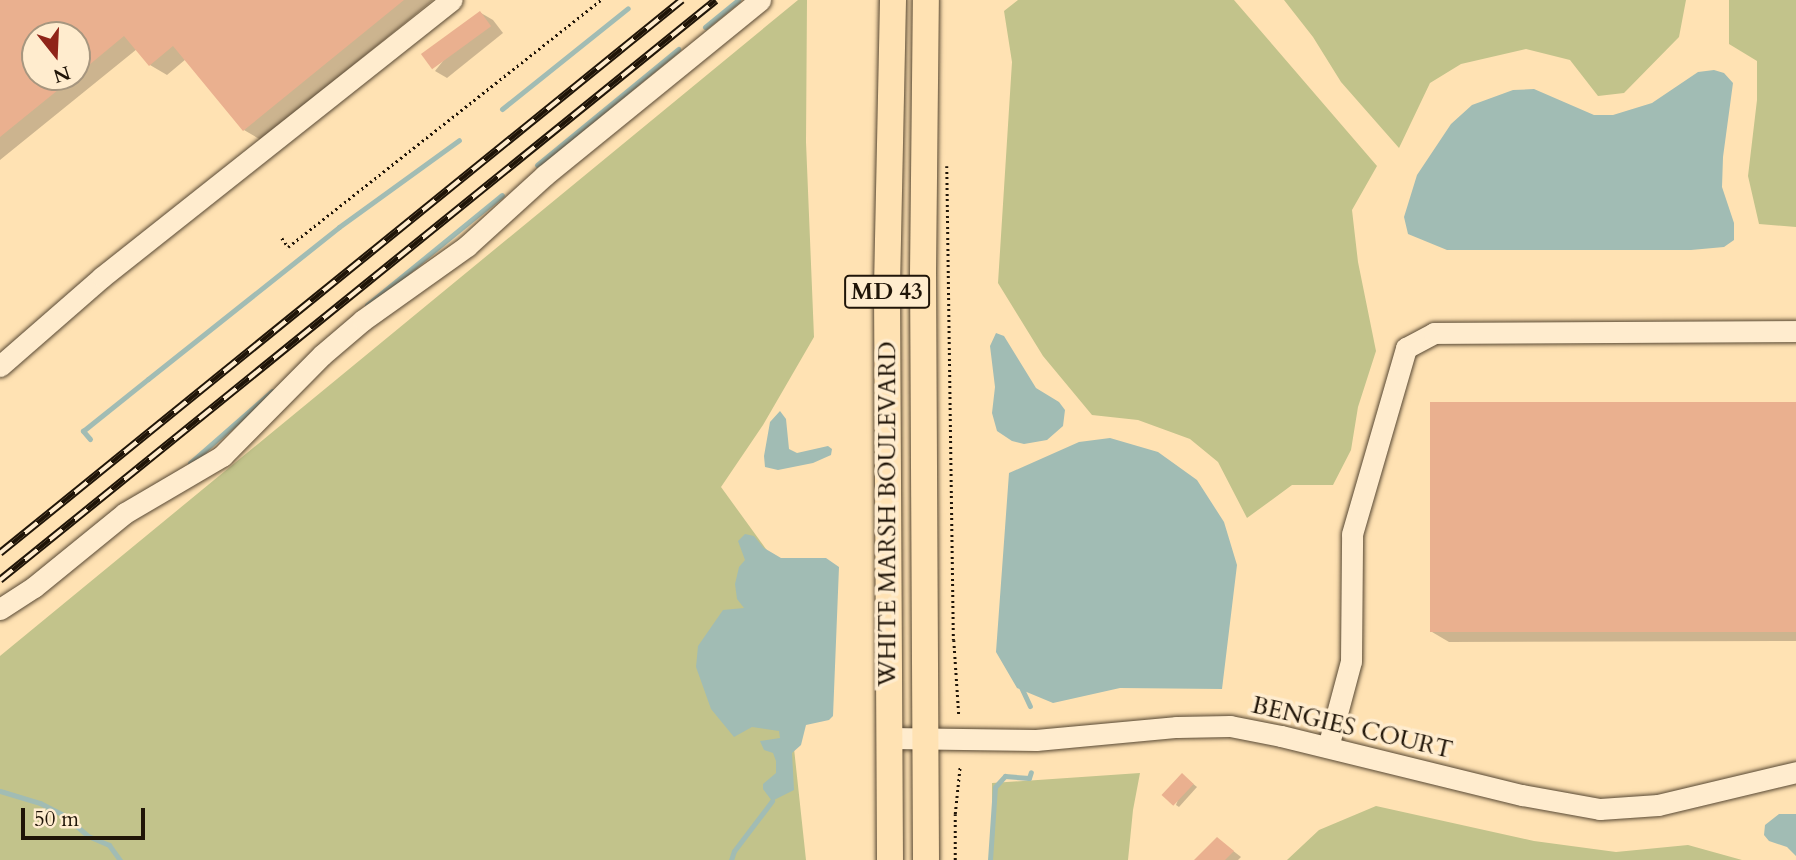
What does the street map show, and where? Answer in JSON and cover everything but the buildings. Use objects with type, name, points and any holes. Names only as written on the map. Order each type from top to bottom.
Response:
[{"type":"main road","name":"WHITE MARSH BOULEVARD","points":[[890,860],[887,288],[894,0]]},
{"type":"main road","name":"WHITE MARSH BOULEVARD","points":[[926,0],[923,274],[926,860]]},
{"type":"street","points":[[0,366],[102,277],[451,0]]},
{"type":"street","points":[[0,609],[34,587],[125,513],[222,456],[322,355],[363,320],[467,246],[545,175],[760,0]]},
{"type":"street","points":[[1328,747],[1351,661],[1352,534],[1406,348],[1434,333],[1796,331]]},
{"type":"street","name":"BENGIES COURT","points":[[890,738],[1050,739],[1218,726],[1254,730],[1522,795],[1601,809],[1657,805],[1796,772]]},
{"type":"path","points":[[282,238],[288,247],[601,0]]},
{"type":"path","points":[[947,157],[954,640],[959,716]]},
{"type":"path","points":[[955,860],[955,814],[960,766]]},
{"type":"green space","points":[[798,0],[807,0],[806,142],[814,337],[763,425],[721,487],[792,585],[793,739],[806,860],[0,860],[0,656]]},
{"type":"green space","points":[[1018,0],[1234,0],[1377,166],[1352,210],[1358,262],[1376,351],[1358,407],[1351,450],[1333,485],[1292,485],[1247,518],[1218,462],[1190,439],[1138,420],[1092,415],[1043,356],[998,283],[1012,62],[1004,11]]},
{"type":"green space","points":[[1284,0],[1686,0],[1679,37],[1624,93],[1598,96],[1570,60],[1526,49],[1461,64],[1430,83],[1399,148],[1341,82],[1313,37]]},
{"type":"green space","points":[[1729,0],[1796,0],[1796,227],[1759,224],[1748,176],[1757,100],[1757,61],[1729,44]]},
{"type":"green space","points":[[1140,773],[1128,860],[992,860],[992,783]]},
{"type":"green space","points":[[1376,806],[1534,841],[1616,852],[1688,845],[1742,860],[1287,860],[1319,830]]},
{"type":"water","points":[[1714,70],[1724,73],[1733,83],[1723,157],[1722,187],[1734,223],[1734,240],[1724,247],[1691,250],[1447,250],[1408,234],[1404,217],[1417,175],[1451,124],[1472,105],[1513,90],[1534,89],[1594,115],[1613,115],[1652,103],[1698,72]]},
{"type":"water","points":[[996,333],[1004,336],[1036,388],[1059,402],[1065,410],[1063,426],[1047,440],[1024,444],[1012,441],[997,431],[992,413],[995,387],[990,346]]},
{"type":"water","points":[[780,411],[786,419],[789,449],[797,453],[828,446],[832,449],[831,455],[813,463],[778,470],[765,467],[764,456],[770,422]]},
{"type":"water","points":[[1110,438],[1158,452],[1197,480],[1224,522],[1237,565],[1222,689],[1120,688],[1053,703],[1017,688],[996,652],[1009,473],[1079,442]]},
{"type":"water","points":[[745,534],[754,536],[764,548],[781,558],[826,558],[839,567],[833,716],[829,720],[806,725],[801,745],[792,753],[794,790],[772,801],[763,789],[763,784],[776,773],[776,761],[773,753],[764,750],[760,741],[780,738],[779,731],[752,727],[734,737],[711,709],[696,667],[698,646],[723,610],[744,608],[737,599],[735,584],[739,567],[745,560],[738,541]]},
{"type":"water","points":[[1779,814],[1796,814],[1796,856],[1787,847],[1769,841],[1764,835],[1765,825]]},
{"type":"waterway","points":[[705,27],[738,0]]},
{"type":"waterway","points":[[502,109],[628,8]]},
{"type":"waterway","points":[[537,165],[678,49]]},
{"type":"waterway","points":[[90,439],[83,431],[339,227],[459,140]]},
{"type":"waterway","points":[[367,305],[502,195]]},
{"type":"waterway","points":[[190,463],[272,391]]},
{"type":"waterway","points":[[1021,687],[1030,706]]},
{"type":"waterway","points":[[990,860],[995,787],[1005,776],[1029,778],[1031,772]]},
{"type":"waterway","points":[[0,791],[40,803],[65,816],[88,836],[109,845],[120,860]]},
{"type":"waterway","points":[[731,860],[734,851],[772,801]]},
{"type":"railway","points":[[0,553],[682,0]]},
{"type":"railway","points":[[0,580],[716,0]]}]
